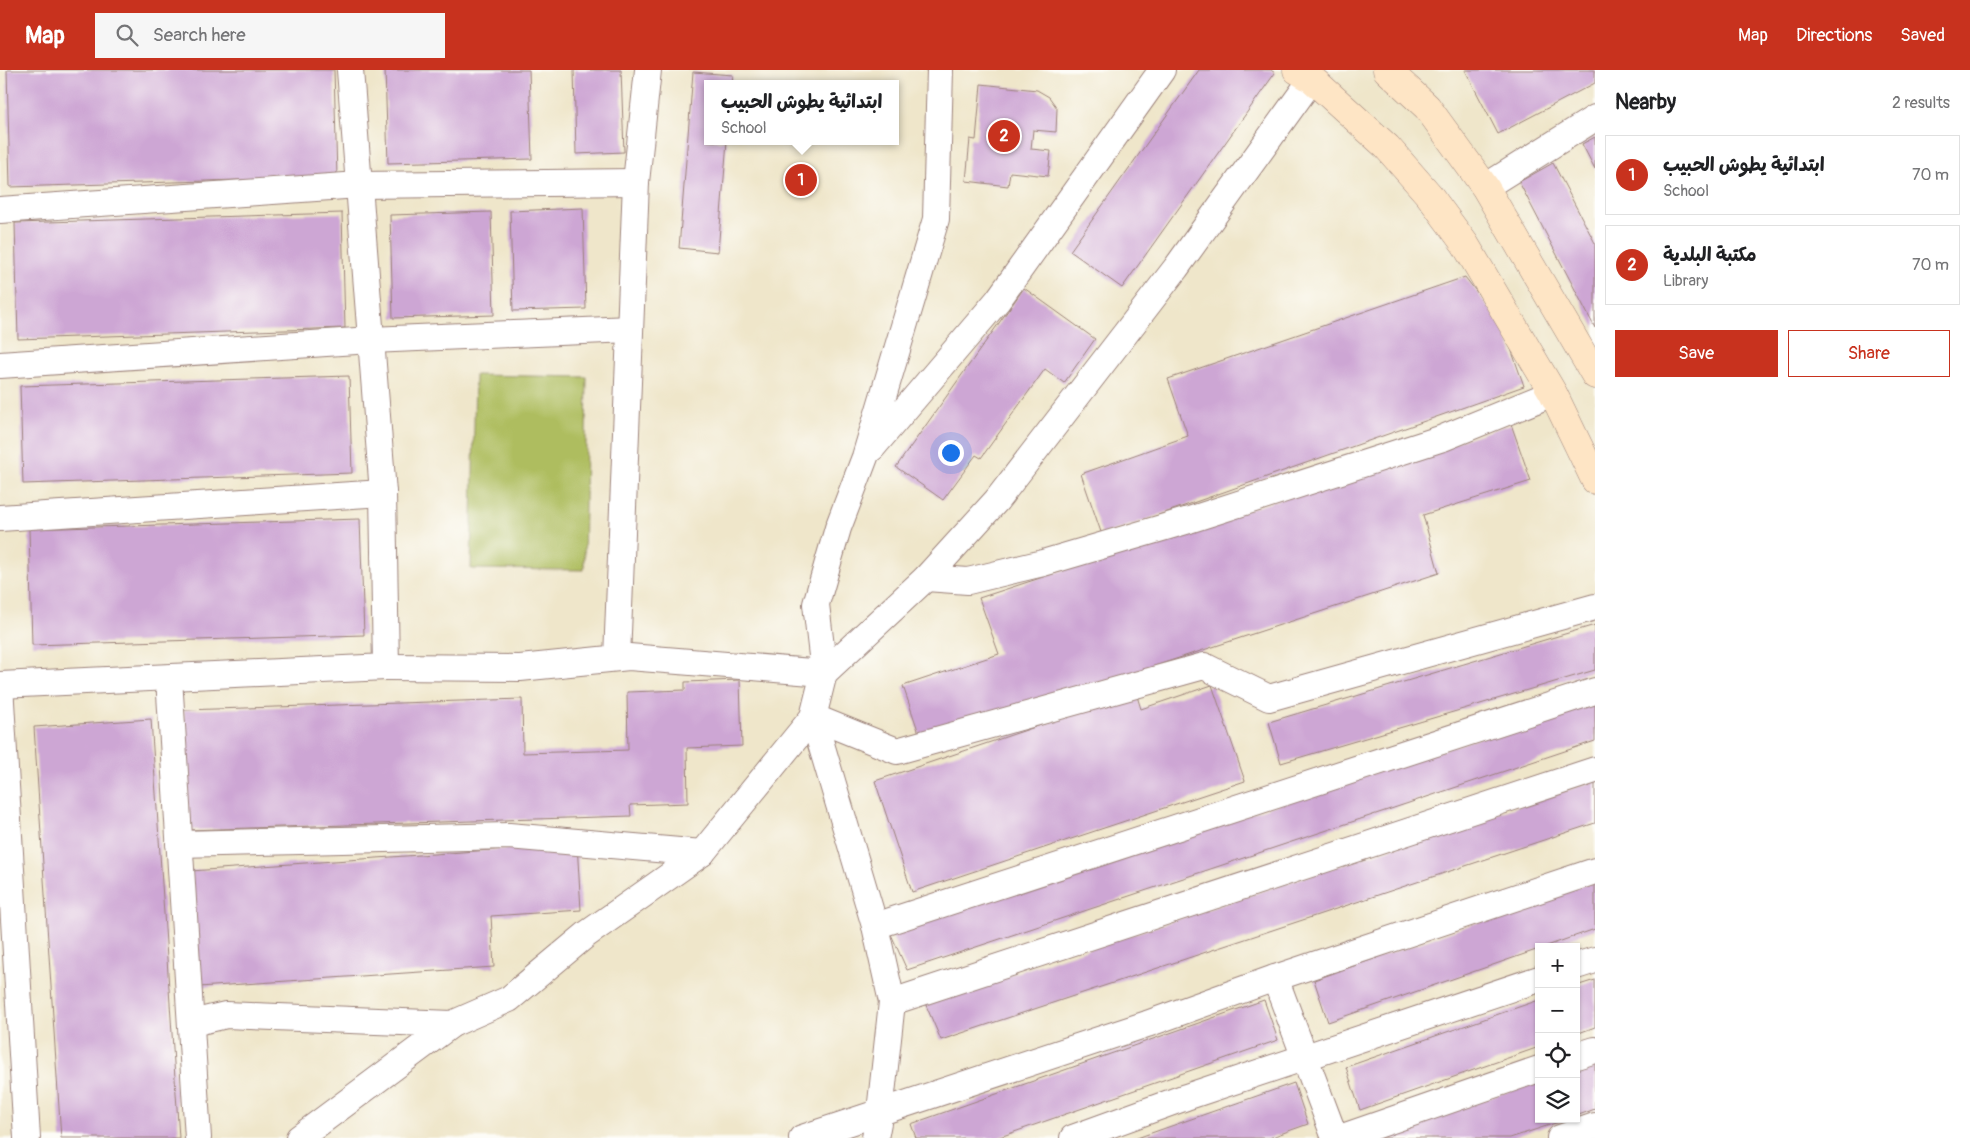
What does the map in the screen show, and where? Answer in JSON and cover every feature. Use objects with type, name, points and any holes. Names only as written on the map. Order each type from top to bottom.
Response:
[{"type":"main road","points":[[1387,70],[1427,107],[1485,187],[1595,375]]},
{"type":"main road","points":[[1305,75],[1387,147],[1429,195],[1465,244],[1553,393],[1595,480]]},
{"type":"street","points":[[350,70],[383,493],[386,667]]},
{"type":"street","points":[[616,658],[636,182],[648,70]]},
{"type":"street","points":[[299,1138],[452,1024],[509,999],[587,934],[702,853],[813,717],[824,673],[816,604],[838,528],[865,457],[936,219],[940,70]]},
{"type":"street","points":[[865,457],[998,300],[1162,70]]},
{"type":"street","points":[[27,1138],[0,685],[386,667],[520,668],[629,657],[824,673],[926,578],[996,500],[1176,268],[1305,75]]},
{"type":"street","points":[[1485,187],[1595,118]]},
{"type":"street","points":[[0,210],[359,185],[636,182]]},
{"type":"street","points":[[0,365],[371,340],[630,330]]},
{"type":"street","points":[[926,578],[968,582],[1043,563],[1179,523],[1443,438],[1553,393]]},
{"type":"street","points":[[0,518],[383,493]]},
{"type":"street","points":[[813,717],[897,751],[1204,666],[1269,698],[1595,607]]},
{"type":"street","points":[[169,678],[198,1138]]},
{"type":"street","points":[[875,926],[1595,691]]},
{"type":"street","points":[[813,717],[875,926],[892,1002],[880,1112],[875,1138]]},
{"type":"street","points":[[892,1002],[1595,770]]},
{"type":"street","points":[[180,844],[509,836],[702,853]]},
{"type":"street","points":[[802,1138],[1147,1024],[1275,978],[1595,871]]},
{"type":"street","points":[[1580,965],[1595,960]]},
{"type":"street","points":[[1275,978],[1335,1138]]},
{"type":"street","points":[[1073,1138],[1304,1057],[1535,980]]},
{"type":"street","points":[[192,1024],[226,1014],[452,1024]]},
{"type":"street","points":[[1580,1055],[1595,1050]]},
{"type":"street","points":[[1340,1138],[1535,1070]]},
{"type":"street","points":[[1560,1138],[1595,1126]]},
{"type":"green space","points":[[475,375],[587,377],[584,570],[471,569]]},
{"type":"building","points":[[7,70],[334,70],[337,177],[10,187]]},
{"type":"building","points":[[385,70],[529,70],[532,159],[388,163]]},
{"type":"building","points":[[574,70],[621,70],[624,152],[576,154]]},
{"type":"building","points":[[1199,70],[1271,70],[1275,73],[1122,288],[1070,251]]},
{"type":"building","points":[[1465,70],[1595,70],[1595,83],[1498,134]]},
{"type":"building","points":[[693,72],[733,75],[732,80],[704,80],[704,145],[727,145],[718,252],[679,248]]},
{"type":"building","points":[[981,84],[1037,90],[1049,97],[1057,108],[1056,132],[1033,130],[1031,149],[1051,151],[1048,176],[1010,172],[1008,186],[966,181],[970,139],[976,140]]},
{"type":"building","points":[[1595,137],[1595,169],[1582,144]]},
{"type":"building","points":[[1553,163],[1595,243],[1595,328],[1519,182]]},
{"type":"building","points":[[583,208],[586,309],[513,311],[510,211]]},
{"type":"building","points":[[491,212],[494,315],[393,318],[390,215]]},
{"type":"building","points":[[342,213],[345,328],[18,339],[15,223]]},
{"type":"building","points":[[1465,277],[1503,326],[1524,386],[1102,535],[1081,474],[1188,436],[1168,379]]},
{"type":"building","points":[[1024,288],[1095,339],[1064,383],[1045,369],[981,458],[976,455],[943,500],[896,467]]},
{"type":"building","points":[[349,376],[352,473],[23,484],[20,386]]},
{"type":"building","points":[[1511,424],[1531,481],[1423,515],[1439,573],[922,742],[903,686],[999,654],[979,598]]},
{"type":"building","points":[[360,519],[364,635],[32,645],[29,529]]},
{"type":"building","points":[[1595,625],[1595,670],[1281,763],[1269,722]]},
{"type":"building","points":[[740,680],[742,746],[687,748],[688,803],[630,805],[631,816],[187,830],[184,710],[522,699],[523,753],[628,750],[627,692],[685,690],[685,682]]},
{"type":"building","points":[[1212,685],[1245,781],[912,892],[875,781],[1136,693],[1141,709]]},
{"type":"building","points":[[1595,700],[1595,741],[907,970],[890,932]]},
{"type":"building","points":[[151,719],[179,1138],[61,1138],[34,727]]},
{"type":"building","points":[[1595,781],[1595,823],[941,1040],[925,1003]]},
{"type":"building","points":[[577,844],[581,910],[491,916],[494,967],[199,987],[191,871]]},
{"type":"building","points":[[1595,881],[1595,929],[1555,943],[1535,943],[1535,950],[1328,1022],[1314,980]]},
{"type":"building","points":[[1595,980],[1595,1027],[1580,1033],[1580,988],[1580,985]]},
{"type":"building","points":[[1264,1000],[1278,1040],[997,1138],[916,1138],[911,1124]]},
{"type":"building","points":[[1535,1001],[1535,1048],[1360,1110],[1346,1067]]},
{"type":"building","points":[[1595,1062],[1595,1109],[1580,1115],[1580,1078],[1580,1067]]},
{"type":"building","points":[[1535,1082],[1535,1123],[1556,1123],[1510,1138],[1371,1138]]},
{"type":"building","points":[[1294,1083],[1308,1124],[1269,1138],[1137,1138]]},
{"type":"place","name":"مكتبة البلدية","points":[[1004,136]]},
{"type":"place","name":"ابتدائية يطوش الحبيب","points":[[801,180]]}]
